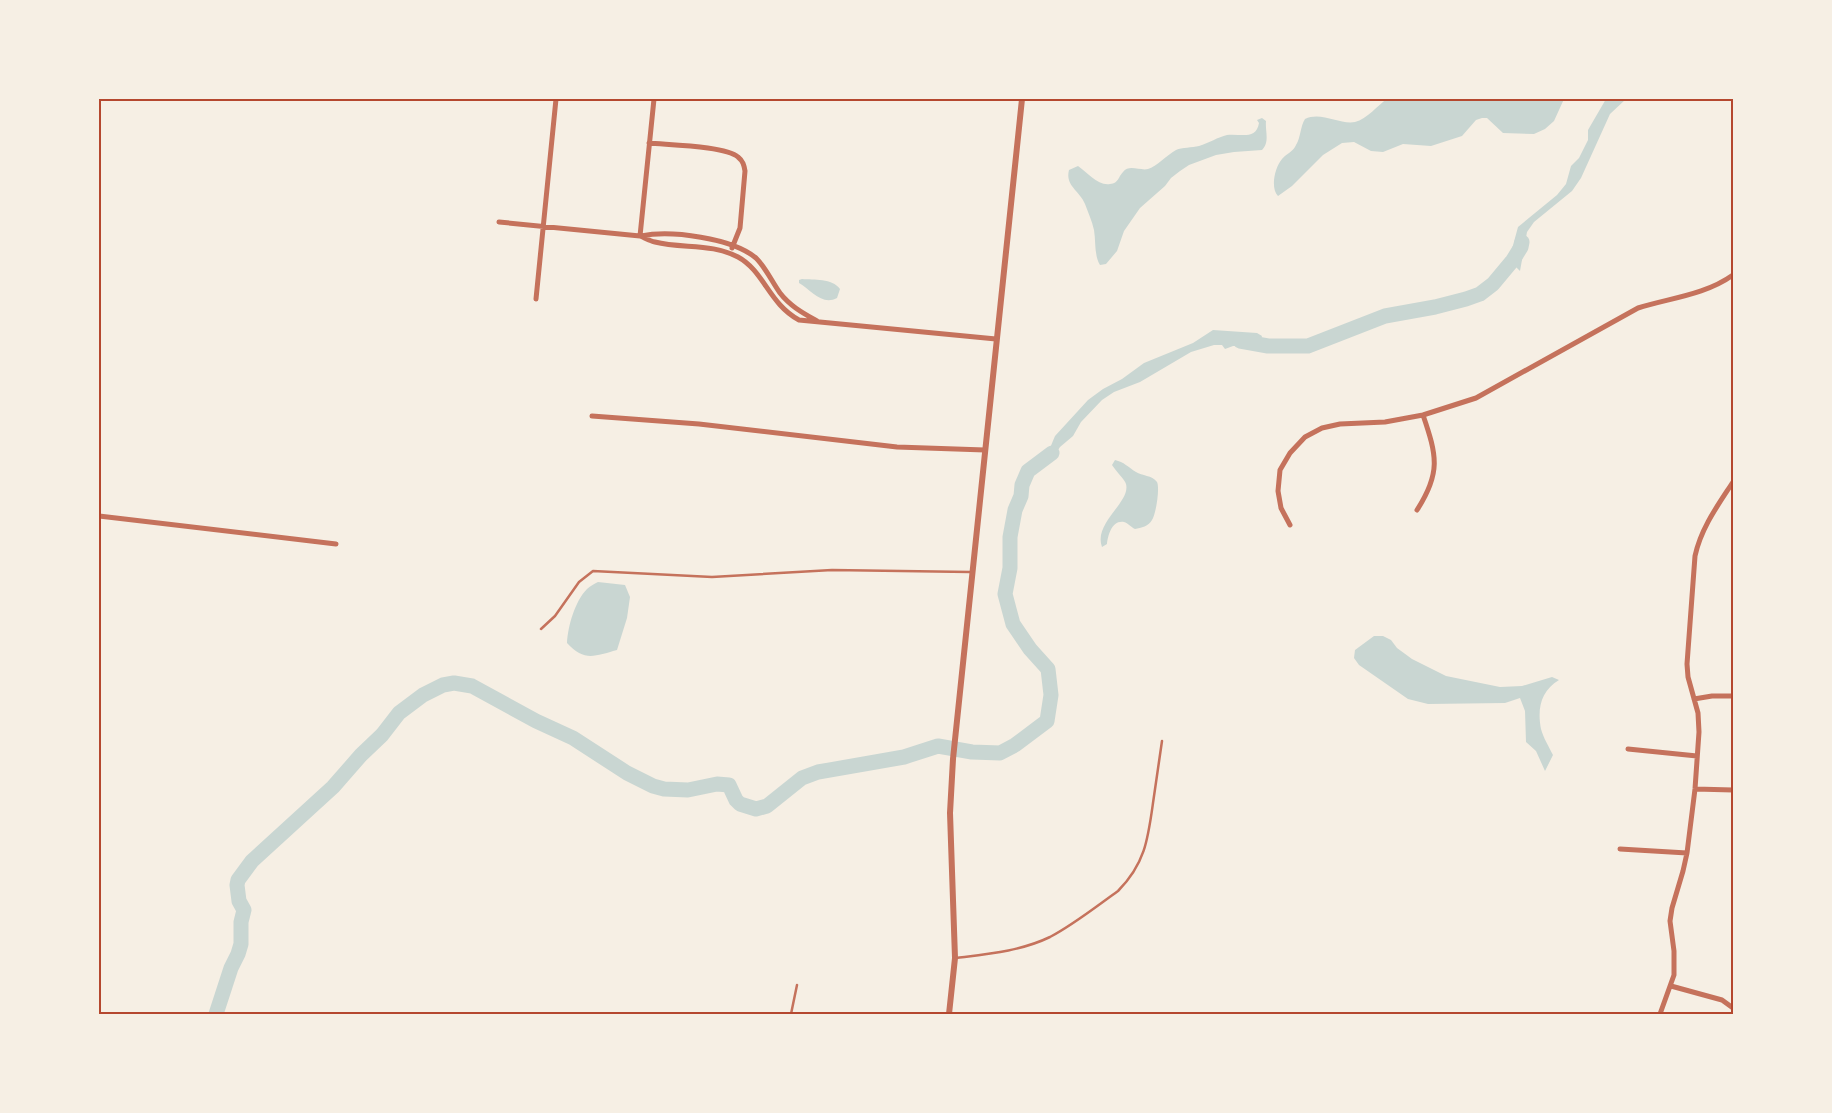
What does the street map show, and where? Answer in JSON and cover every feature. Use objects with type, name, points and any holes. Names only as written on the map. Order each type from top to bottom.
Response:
[{"type":"street","points":[[536,299],[556,99]]},
{"type":"street","points":[[640,236],[654,99]]},
{"type":"street","points":[[948,1014],[955,958],[950,813],[953,759],[1022,99]]},
{"type":"street","points":[[649,143],[726,150],[739,158],[743,163],[745,171],[740,228],[730,253]]},
{"type":"street","points":[[499,222],[640,236],[655,233],[718,240],[733,245],[755,258],[789,303],[817,321]]},
{"type":"street","points":[[640,236],[654,242],[718,249],[730,253],[748,264],[772,297],[790,316],[799,320],[996,339]]},
{"type":"street","points":[[1290,525],[1281,508],[1278,491],[1280,470],[1290,453],[1305,437],[1322,428],[1340,424],[1385,422],[1423,416],[1476,398],[1638,308],[1699,292],[1725,281],[1733,275]]},
{"type":"street","points":[[592,416],[699,424],[897,447],[984,450]]},
{"type":"street","points":[[1417,510],[1429,492],[1435,469],[1434,446],[1423,416]]},
{"type":"street","points":[[1660,1014],[1671,986],[1674,964],[1670,921],[1687,853],[1695,789],[1699,732],[1687,664],[1695,556],[1699,539],[1705,526],[1733,482]]},
{"type":"street","points":[[99,516],[336,544]]},
{"type":"street","points":[[1694,699],[1712,696],[1733,696]]},
{"type":"street","points":[[1628,749],[1697,756]]},
{"type":"street","points":[[1695,789],[1733,790]]},
{"type":"street","points":[[1620,849],[1687,853]]},
{"type":"street","points":[[1671,986],[1722,1000],[1733,1008]]},
{"type":"lane","points":[[541,629],[555,616],[579,582],[593,571],[712,577],[832,570],[972,572]]},
{"type":"lane","points":[[955,958],[1003,952],[1051,936],[1118,892],[1139,865],[1148,840],[1162,742]]},
{"type":"lane","points":[[791,1014],[797,985]]},
{"type":"shaded area","points":[[1387,99],[1564,99],[1554,121],[1545,129],[1534,134],[1503,133],[1487,118],[1482,118],[1476,120],[1462,136],[1431,146],[1403,144],[1383,152],[1371,151],[1354,142],[1342,143],[1323,155],[1292,186],[1278,196],[1274,188],[1277,167],[1282,159],[1295,147],[1305,119],[1324,117],[1343,122],[1355,122],[1368,115]]},
{"type":"shaded area","points":[[1606,99],[1626,99],[1610,114],[1581,178],[1572,191],[1534,222],[1527,232],[1520,271],[1515,266],[1512,249],[1518,227],[1557,195],[1566,184],[1571,166],[1579,158],[1588,140],[1588,130]]},
{"type":"shaded area","points":[[1262,118],[1266,121],[1267,136],[1266,144],[1262,150],[1216,155],[1189,165],[1180,171],[1140,208],[1124,231],[1117,251],[1106,264],[1100,265],[1096,253],[1092,223],[1085,204],[1069,180],[1069,170],[1078,166],[1101,183],[1113,183],[1128,168],[1151,168],[1178,149],[1199,146],[1227,135],[1251,134],[1257,129],[1259,123],[1257,120]]},
{"type":"shaded area","points":[[799,280],[822,280],[837,285],[840,289],[837,298],[832,300],[822,299],[799,283]]},
{"type":"shaded area","points":[[1213,330],[1257,333],[1262,336],[1259,346],[1233,346],[1225,349],[1222,345],[1214,345],[1191,352],[1140,382],[1114,392],[1102,400],[1081,422],[1073,436],[1060,447],[1052,459],[1041,469],[1032,472],[1040,456],[1050,448],[1055,436],[1088,400],[1144,363],[1193,343]]},
{"type":"shaded area","points":[[1115,460],[1155,480],[1158,485],[1157,501],[1149,524],[1135,529],[1124,522],[1116,523],[1110,533],[1107,544],[1102,547],[1101,538],[1103,530],[1126,491],[1125,482],[1112,465]]},
{"type":"shaded area","points":[[598,582],[625,585],[630,597],[627,618],[617,650],[590,656],[579,653],[567,643],[573,614],[579,600],[587,589]]},
{"type":"shaded area","points":[[1374,636],[1383,636],[1391,640],[1397,648],[1412,659],[1446,676],[1500,687],[1522,686],[1552,677],[1559,680],[1548,689],[1540,707],[1541,729],[1553,755],[1545,771],[1536,751],[1526,742],[1525,711],[1520,698],[1505,703],[1428,704],[1408,699],[1359,665],[1354,658],[1355,650]]},
{"type":"waterway","points":[[1240,341],[1268,346],[1308,346],[1385,316],[1466,299],[1480,294],[1493,284],[1513,260],[1522,242]]},
{"type":"waterway","points":[[216,1014],[241,944],[241,922],[244,910],[239,901],[238,880],[252,861],[333,787],[361,755],[382,735],[399,713],[423,695],[443,685],[454,683],[472,686],[536,721],[573,738],[627,773],[653,786],[664,789],[688,790],[717,784],[729,785],[740,804],[756,809],[767,806],[802,778],[818,772],[904,757],[938,746],[972,752],[1000,753],[1015,745],[1047,721],[1051,695],[1048,669],[1030,649],[1013,624],[1005,594],[1010,568],[1010,537],[1015,510],[1028,471],[1052,453]]}]
